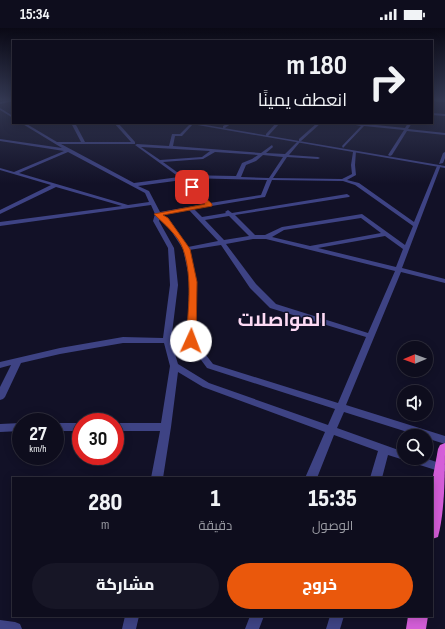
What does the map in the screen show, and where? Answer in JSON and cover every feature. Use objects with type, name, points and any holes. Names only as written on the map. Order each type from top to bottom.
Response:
[{"type":"highway","points":[[433,525],[445,449]]},
{"type":"highway","points":[[416,629],[418,617]]},
{"type":"street","points":[[31,128],[69,151],[147,192],[158,214],[166,219],[186,249],[193,282],[191,341],[210,366],[445,440]]},
{"type":"street","points":[[76,128],[83,142]]},
{"type":"street","points":[[121,128],[136,144],[182,177],[209,205]]},
{"type":"street","points":[[171,148],[173,136],[181,135],[186,128]]},
{"type":"street","points":[[221,128],[390,154],[443,165]]},
{"type":"street","points":[[230,128],[355,152],[443,165]]},
{"type":"street","points":[[268,135],[274,128]]},
{"type":"street","points":[[158,214],[263,196],[270,179],[286,156],[299,141],[313,128]]},
{"type":"street","points":[[343,148],[361,128]]},
{"type":"street","points":[[393,128],[445,134]]},
{"type":"street","points":[[390,154],[406,130]]},
{"type":"street","points":[[0,140],[69,151]]},
{"type":"street","points":[[56,143],[83,142],[136,144],[171,148],[318,158]]},
{"type":"street","points":[[238,178],[244,164],[254,160],[272,146]]},
{"type":"street","points":[[15,173],[69,151]]},
{"type":"street","points":[[158,161],[203,158],[213,151]]},
{"type":"street","points":[[343,180],[354,175],[353,165],[355,152]]},
{"type":"street","points":[[311,477],[330,429],[443,165],[445,153]]},
{"type":"street","points":[[0,169],[127,206]]},
{"type":"street","points":[[132,185],[182,177],[343,180],[357,184],[416,226]]},
{"type":"street","points":[[0,212],[56,185]]},
{"type":"street","points":[[201,219],[347,196]]},
{"type":"street","points":[[0,224],[153,203]]},
{"type":"street","points":[[221,204],[253,238]]},
{"type":"street","points":[[191,209],[222,242],[253,286],[273,306],[370,336]]},
{"type":"street","points":[[157,477],[166,427],[174,366],[166,341],[174,285],[171,248],[156,221],[158,214]]},
{"type":"street","points":[[266,238],[282,229],[362,216],[407,249]]},
{"type":"street","points":[[309,248],[385,234]]},
{"type":"street","points":[[186,249],[222,242],[266,238],[445,281]]},
{"type":"street","points":[[0,364],[123,340],[166,341]]},
{"type":"street","points":[[0,397],[18,360]]},
{"type":"street","points":[[174,366],[206,385],[397,454]]},
{"type":"street","points":[[124,427],[166,427]]},
{"type":"street","points":[[0,428],[12,428]]},
{"type":"street","points":[[376,477],[384,449]]},
{"type":"street","points":[[433,465],[442,468]]},
{"type":"street","points":[[129,629],[132,617]]},
{"type":"street","points":[[252,629],[257,617]]},
{"type":"street","points":[[333,629],[337,617]]},
{"type":"street","points":[[0,627],[15,629]]},
{"type":"district","name":"المواصلات","points":[[282,320]]},
{"type":"route","points":[[191,341],[193,282],[186,249],[166,219],[158,214],[209,205],[192,187]]}]
